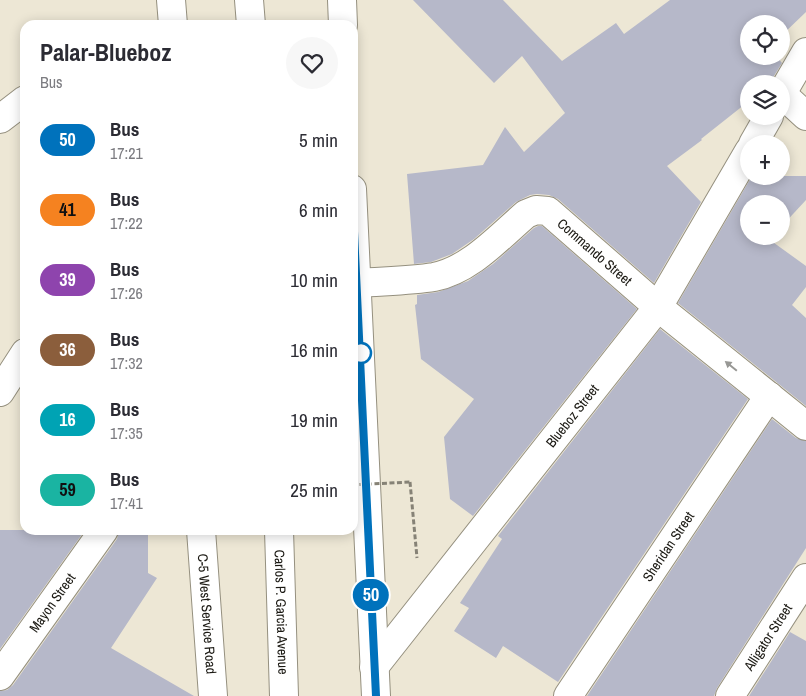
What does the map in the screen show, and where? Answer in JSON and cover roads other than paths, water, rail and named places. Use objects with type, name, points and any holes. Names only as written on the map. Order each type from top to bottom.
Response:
[{"type":"street","points":[[171,0],[173,20]]},
{"type":"street","points":[[250,0],[251,20]]},
{"type":"street","points":[[790,80],[806,52]]},
{"type":"street","points":[[0,120],[20,104]]},
{"type":"street","points":[[790,108],[806,116]]},
{"type":"street","name":"Blueboz Street","points":[[374,667],[658,307],[740,166]]},
{"type":"street","name":"Commando Street","points":[[358,283],[435,276],[454,270],[472,260],[526,214],[536,210],[548,211],[658,307],[806,426]]},
{"type":"street","points":[[358,283],[376,696]]},
{"type":"street","points":[[0,392],[20,361]]},
{"type":"street","name":"Sheridan Street","points":[[568,696],[769,396]]},
{"type":"street","name":"Mayon Street","points":[[0,676],[100,535]]},
{"type":"street","name":"C-5 West Service Road","points":[[201,535],[213,696]]},
{"type":"street","name":"Carlos P. Garcia Avenue","points":[[279,535],[284,696]]},
{"type":"street","name":"Alligator Street","points":[[730,696],[806,578]]}]
